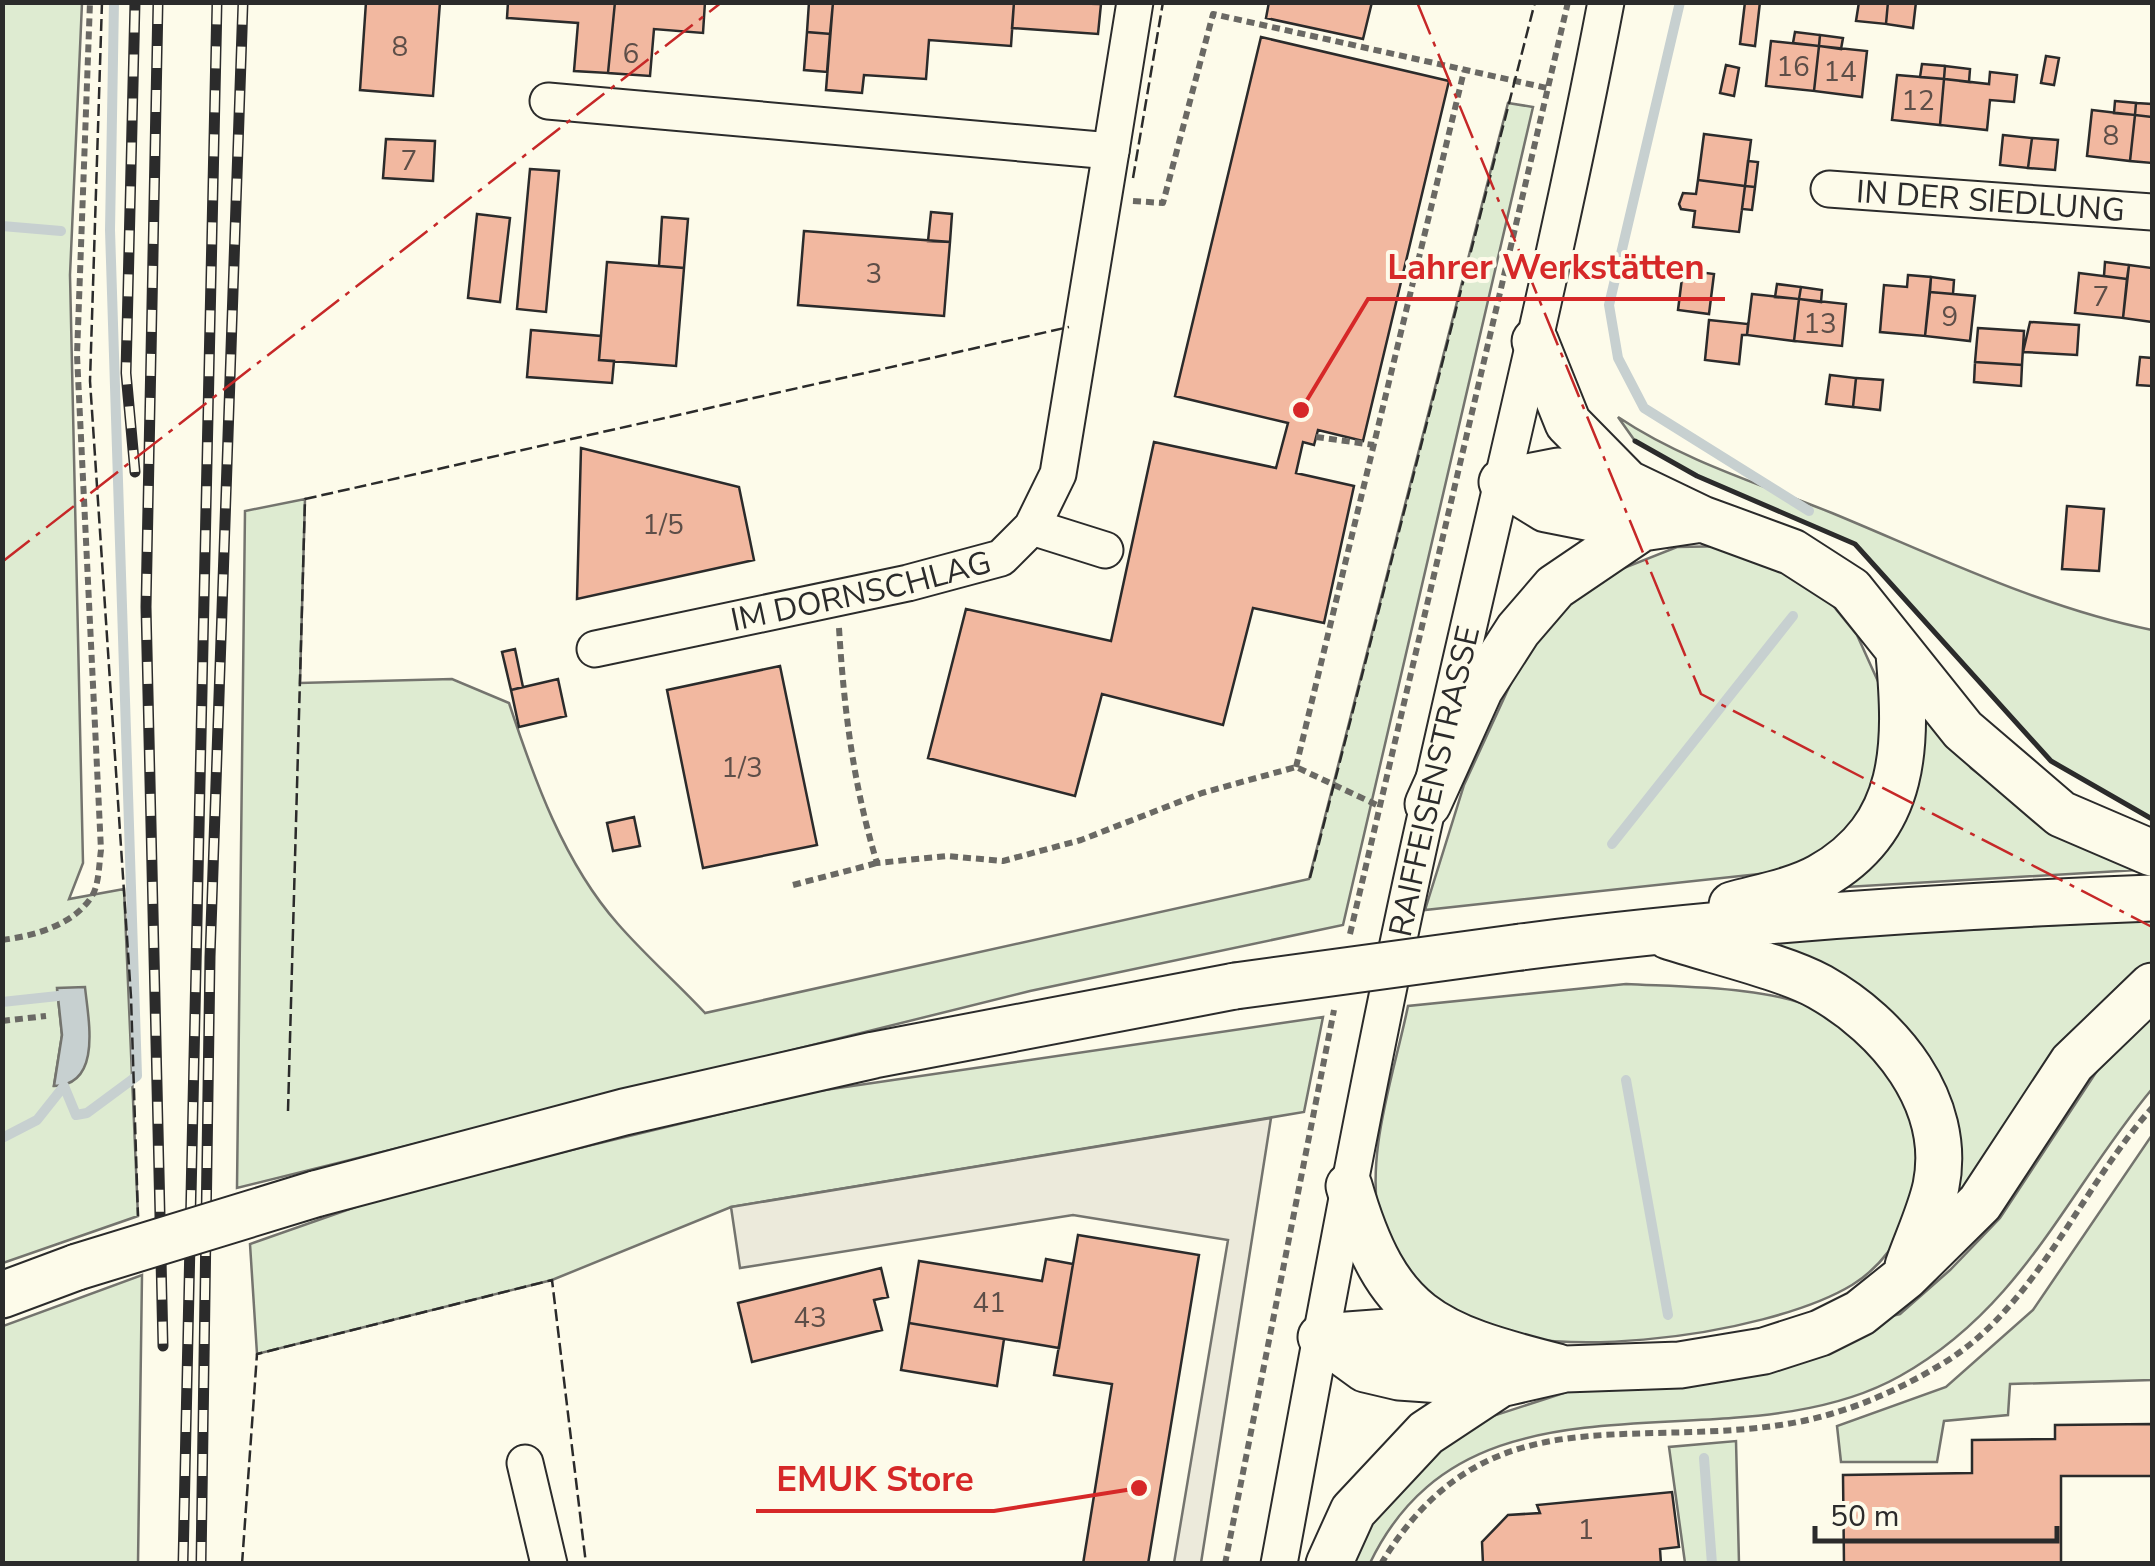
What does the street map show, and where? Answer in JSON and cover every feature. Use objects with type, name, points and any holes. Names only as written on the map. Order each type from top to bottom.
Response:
[{"type":"main road","points":[[1535,341],[1568,422],[1627,484]]},
{"type":"main road","points":[[1502,482],[1558,471],[1627,484],[1702,519],[1792,552],[1851,590],[1898,654],[1963,730],[2061,814],[2152,853]]},
{"type":"main road","points":[[1502,482],[1546,510],[1642,528],[1702,519]]},
{"type":"main road","points":[[1428,804],[1480,688],[1518,630],[1555,587],[1642,528]]},
{"type":"main road","points":[[1652,930],[1818,879],[1855,853],[1878,828],[1902,757],[1904,715],[1898,654]]},
{"type":"main road","points":[[2,1295],[315,1194],[624,1112],[874,1055],[1235,986],[1652,930],[1952,906],[2152,898]]},
{"type":"main road","points":[[1652,930],[1819,987],[1888,1039],[1914,1072],[1930,1110],[1936,1185],[1905,1277]]},
{"type":"main road","points":[[1321,1337],[1365,1369],[1399,1376],[1500,1384],[1565,1369],[1680,1365],[1764,1351],[1820,1333],[1860,1313],[1905,1277],[1980,1203],[2072,1062],[2152,986]]},
{"type":"main road","points":[[1349,1186],[1361,1230],[1386,1281],[1414,1313],[1469,1344]]},
{"type":"main road","points":[[1321,1337],[1388,1332],[1469,1344],[1565,1369]]},
{"type":"main road","points":[[1329,1564],[1352,1511],[1426,1432],[1500,1384]]},
{"type":"street","name":"IM DORNSCHLAG","points":[[596,648],[837,598],[1001,558],[1032,527],[1058,474],[1136,2]]},
{"type":"street","name":"RAIFFEISENSTRASSE","points":[[1279,1564],[1349,1186],[1428,804],[1535,341],[1606,2]]},
{"type":"street","points":[[548,101],[1110,151]]},
{"type":"street","name":"IN DER SIEDLUNG","points":[[1828,189],[2152,212]]},
{"type":"street","points":[[1032,527],[1105,550]]},
{"type":"street","points":[[525,1463],[549,1564]]},
{"type":"path","points":[[2,940],[28,936],[70,918],[94,895],[101,850],[77,355],[90,2]]},
{"type":"path","points":[[1349,938],[1376,805],[1568,2]]},
{"type":"path","points":[[1102,200],[1162,203],[1213,14],[1547,88]]},
{"type":"path","points":[[1296,766],[1464,72]]},
{"type":"path","points":[[1316,437],[1374,445]]},
{"type":"path","points":[[837,598],[845,724],[857,796],[877,863]]},
{"type":"path","points":[[794,885],[877,863],[947,856],[1003,861],[1082,840],[1202,793],[1296,766],[1376,805]]},
{"type":"path","points":[[1225,1564],[1337,996]]},
{"type":"path","points":[[2,1021],[46,1016]]},
{"type":"green space","points":[[2,3],[82,3],[70,275],[83,863],[69,899],[124,889],[138,1216],[3,1263]],"holes":[[[57,989],[80,1073],[54,1085],[62,1035]]]},
{"type":"green space","points":[[1508,103],[1533,107],[1343,925],[1030,991],[237,1188],[245,511],[305,499],[300,683],[452,679],[509,703],[540,790],[582,874],[618,924],[705,1013],[1309,879]]},
{"type":"green space","points":[[1618,417],[1695,459],[1990,579],[2070,608],[2152,630],[2152,819],[2051,761],[1855,544],[1697,476],[1635,441]]},
{"type":"green space","points":[[1733,546],[1822,592],[1857,635],[1886,699],[1890,738],[1858,832],[1786,871],[1425,910],[1464,785],[1534,633],[1601,577],[1677,547]]},
{"type":"green space","points":[[1920,698],[1971,768],[2051,829],[2137,870],[1846,887],[1841,879]]},
{"type":"green space","points":[[2152,920],[2152,969],[1957,1211],[1933,1081],[1755,941]]},
{"type":"green space","points":[[1626,984],[1726,989],[1801,1003],[1820,1011],[1842,1028],[1900,1084],[1915,1106],[1921,1130],[1919,1181],[1903,1230],[1872,1270],[1852,1285],[1813,1304],[1705,1332],[1644,1340],[1582,1342],[1525,1338],[1475,1327],[1436,1308],[1427,1299],[1385,1238],[1376,1202],[1382,1117],[1408,1006]]},
{"type":"green space","points":[[2152,1010],[2152,1089],[2011,1282],[1943,1348],[1900,1376],[1833,1403],[1760,1415],[1610,1425],[1538,1435],[1472,1457],[1415,1498],[1370,1563],[1342,1564],[1364,1524],[1465,1425],[1573,1390],[1900,1314],[2000,1218],[2116,1042]]},
{"type":"green space","points":[[1323,1017],[1304,1112],[731,1207],[552,1280],[257,1354],[250,1244],[401,1191],[811,1092]]},
{"type":"green space","points":[[2152,1135],[2152,1380],[2010,1384],[2008,1415],[1944,1421],[1937,1462],[1841,1462],[1837,1426],[1946,1387],[2033,1310]]},
{"type":"green space","points":[[142,1275],[138,1563],[3,1563],[3,1326]]},
{"type":"green space","points":[[1736,1441],[1739,1563],[1685,1563],[1669,1447]]},
{"type":"shaded area","points":[[85,987],[89,1032],[86,1062],[70,1083],[54,1086],[62,1035],[57,988]]},
{"type":"shaded area","points":[[1271,1118],[1201,1563],[1174,1563],[1228,1240],[1073,1215],[740,1268],[731,1207]]},
{"type":"building","points":[[366,2],[440,2],[433,96],[360,90]]},
{"type":"building","points":[[508,2],[615,2],[608,73],[574,71],[578,23],[507,18]]},
{"type":"building","points":[[615,2],[705,2],[703,33],[654,29],[650,76],[608,73]]},
{"type":"building","points":[[809,2],[833,2],[830,34],[807,32]]},
{"type":"building","points":[[833,2],[1014,2],[1011,46],[929,40],[926,79],[864,75],[862,93],[826,90]]},
{"type":"building","points":[[1014,2],[1101,4],[1098,34],[1012,28]]},
{"type":"building","points":[[1269,2],[1372,2],[1363,39],[1266,18]]},
{"type":"building","points":[[1745,2],[1760,2],[1755,46],[1740,44]]},
{"type":"building","points":[[1859,2],[1888,2],[1886,24],[1856,21]]},
{"type":"building","points":[[1888,2],[1916,2],[1913,28],[1886,24]]},
{"type":"building","points":[[807,32],[830,34],[827,72],[804,70]]},
{"type":"building","points":[[1795,32],[1820,35],[1819,46],[1793,43]]},
{"type":"building","points":[[1820,35],[1843,38],[1841,49],[1819,46]]},
{"type":"building","points":[[1261,37],[1449,81],[1363,441],[1318,430],[1314,445],[1303,442],[1296,473],[1354,486],[1324,623],[1253,608],[1223,725],[1102,694],[1075,796],[928,758],[966,609],[1111,641],[1154,442],[1276,468],[1288,423],[1175,396]]},
{"type":"building","points":[[1771,41],[1819,46],[1814,91],[1766,86]]},
{"type":"building","points":[[1819,46],[1867,51],[1862,97],[1814,91]]},
{"type":"building","points":[[2046,56],[2059,58],[2054,85],[2041,83]]},
{"type":"building","points":[[1922,64],[1945,66],[1944,79],[1920,77]]},
{"type":"building","points":[[1726,65],[1739,68],[1734,96],[1720,93]]},
{"type":"building","points":[[1945,66],[1970,69],[1969,82],[1944,79]]},
{"type":"building","points":[[1990,72],[2017,75],[2014,102],[1990,100],[1987,130],[1940,125],[1944,79],[1989,84]]},
{"type":"building","points":[[1897,75],[1944,79],[1940,125],[1892,120]]},
{"type":"building","points":[[2115,101],[2136,103],[2135,115],[2114,113]]},
{"type":"building","points":[[2136,103],[2152,104],[2152,117],[2135,115]]},
{"type":"building","points":[[2092,110],[2135,115],[2130,161],[2087,156]]},
{"type":"building","points":[[2135,115],[2152,117],[2152,163],[2130,161]]},
{"type":"building","points":[[1704,134],[1751,140],[1745,186],[1698,180]]},
{"type":"building","points":[[2003,135],[2032,138],[2028,168],[2000,165]]},
{"type":"building","points":[[2032,138],[2058,140],[2055,170],[2028,168]]},
{"type":"building","points":[[386,139],[435,141],[433,181],[383,178]]},
{"type":"building","points":[[1748,161],[1758,162],[1755,187],[1745,186]]},
{"type":"building","points":[[530,169],[559,171],[546,312],[517,309]]},
{"type":"building","points":[[1698,180],[1745,186],[1739,232],[1693,227],[1695,211],[1681,209],[1679,204],[1683,193],[1696,194]]},
{"type":"building","points":[[1745,186],[1755,187],[1752,210],[1742,209]]},
{"type":"building","points":[[931,212],[952,214],[950,242],[928,241]]},
{"type":"building","points":[[477,214],[510,218],[500,302],[468,298]]},
{"type":"building","points":[[662,217],[688,219],[684,268],[659,266]]},
{"type":"building","points":[[804,231],[950,242],[944,316],[798,305]]},
{"type":"building","points":[[607,262],[684,268],[676,366],[599,360]]},
{"type":"building","points":[[2105,262],[2129,265],[2127,279],[2104,276]]},
{"type":"building","points":[[2129,265],[2152,268],[2152,322],[2123,318]]},
{"type":"building","points":[[1683,270],[1714,274],[1709,314],[1678,310]]},
{"type":"building","points":[[2079,273],[2127,279],[2123,318],[2075,313]]},
{"type":"building","points":[[1908,275],[1931,277],[1925,336],[1880,332],[1884,285],[1907,287]]},
{"type":"building","points":[[1931,277],[1954,280],[1953,294],[1930,292]]},
{"type":"building","points":[[1777,284],[1801,287],[1799,299],[1775,297]]},
{"type":"building","points":[[1801,287],[1822,290],[1821,302],[1799,299]]},
{"type":"building","points":[[1930,292],[1975,296],[1970,341],[1925,336]]},
{"type":"building","points":[[1752,294],[1799,299],[1794,341],[1747,335]]},
{"type":"building","points":[[1799,299],[1846,304],[1842,346],[1794,341]]},
{"type":"building","points":[[1709,320],[1748,324],[1747,335],[1742,335],[1739,364],[1705,360]]},
{"type":"building","points":[[2030,322],[2079,325],[2077,355],[2023,352]]},
{"type":"building","points":[[1978,328],[2024,331],[2022,365],[1975,362]]},
{"type":"building","points":[[531,330],[601,336],[599,360],[614,361],[612,383],[527,377]]},
{"type":"building","points":[[2140,357],[2152,358],[2152,386],[2137,385]]},
{"type":"building","points":[[1975,362],[2022,365],[2021,386],[1974,382]]},
{"type":"building","points":[[1830,375],[1856,378],[1853,407],[1826,404]]},
{"type":"building","points":[[1856,378],[1883,380],[1880,410],[1853,407]]},
{"type":"building","points":[[581,448],[739,487],[754,560],[577,599]]},
{"type":"building","points":[[2067,506],[2104,509],[2099,571],[2062,569]]},
{"type":"building","points":[[515,649],[523,687],[511,690],[502,652]]},
{"type":"building","points":[[780,666],[817,845],[703,868],[667,690]]},
{"type":"building","points":[[558,679],[566,716],[519,727],[511,690]]},
{"type":"building","points":[[634,817],[640,846],[613,851],[607,823]]},
{"type":"building","points":[[1078,1235],[1199,1255],[1148,1564],[1083,1564],[1112,1384],[1054,1375]]},
{"type":"building","points":[[1046,1259],[1073,1264],[1059,1348],[909,1323],[919,1261],[1042,1281]]},
{"type":"building","points":[[881,1268],[888,1297],[874,1300],[882,1330],[752,1362],[738,1303]]},
{"type":"building","points":[[909,1323],[1004,1339],[997,1386],[901,1370]]},
{"type":"building","points":[[2152,1424],[2152,1476],[2061,1476],[2061,1564],[1844,1564],[1843,1475],[1972,1473],[1972,1440],[2055,1439],[2055,1425]]},
{"type":"building","points":[[1672,1492],[1679,1547],[1660,1549],[1661,1564],[1483,1564],[1482,1542],[1508,1515],[1540,1513],[1537,1505]]},
{"type":"waterway","points":[[2,1138],[37,1120],[64,1086],[76,1115],[87,1113],[137,1076],[110,230],[114,2]]},
{"type":"waterway","points":[[1680,2],[1609,305],[1618,358],[1644,408],[1809,511]]},
{"type":"waterway","points":[[2,226],[61,231]]},
{"type":"waterway","points":[[1612,844],[1793,616]]},
{"type":"waterway","points":[[2,1002],[58,996]]},
{"type":"waterway","points":[[1626,1080],[1668,1315]]},
{"type":"waterway","points":[[1704,1458],[1712,1564]]},
{"type":"railway","points":[[135,2],[126,373],[135,472]]},
{"type":"railway","points":[[158,2],[146,607],[163,1346]]},
{"type":"railway","points":[[183,1564],[217,2]]},
{"type":"railway","points":[[201,1564],[210,957],[243,2]]},
{"type":"fence","points":[[102,2],[90,381],[131,997],[138,1216]]},
{"type":"fence","points":[[1133,178],[1163,2]]},
{"type":"fence","points":[[1310,878],[1535,2]]},
{"type":"fence","points":[[288,1111],[305,499],[1069,327]]},
{"type":"fence","points":[[242,1564],[257,1354],[552,1280],[586,1564]]},
{"type":"wall","points":[[1635,441],[1697,476],[1855,544],[2051,761],[2152,819]]},
{"type":"power","points":[[2,562],[722,2]]},
{"type":"power","points":[[1417,2],[1701,694],[2152,927]]},
{"type":"place","name":"Lahrer Werkstätten","points":[[1301,410]]},
{"type":"place","name":"EMUK Store","points":[[1139,1488]]}]
